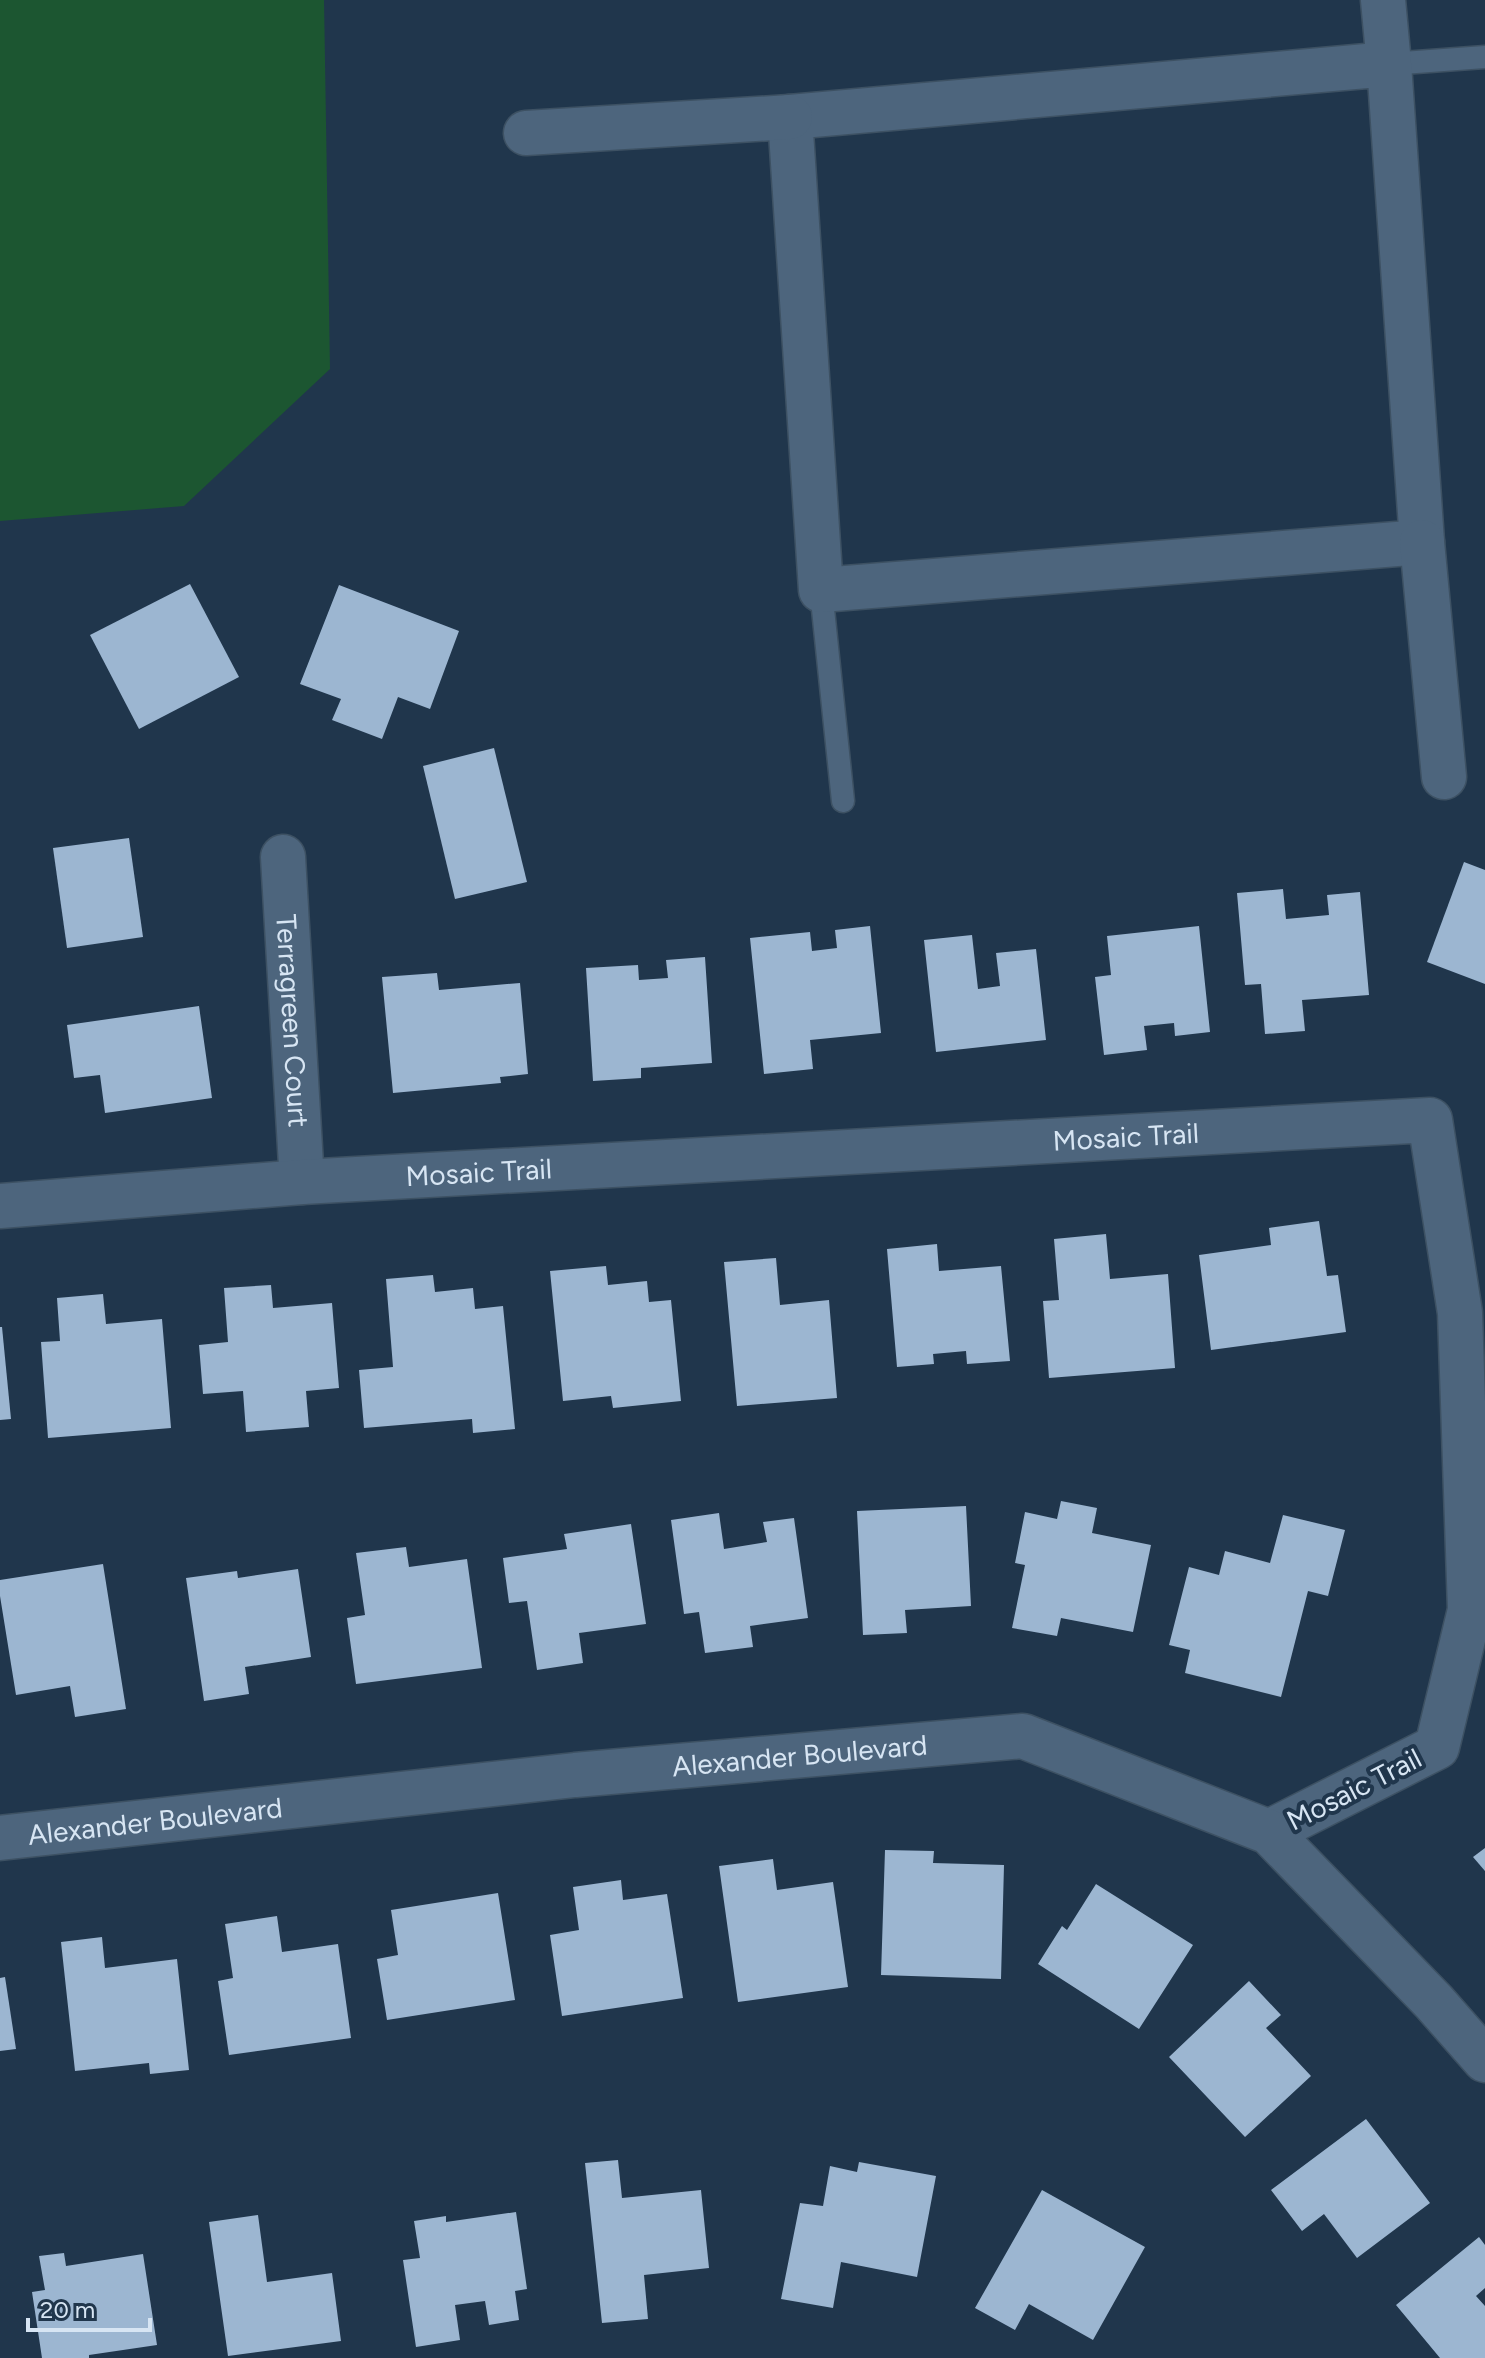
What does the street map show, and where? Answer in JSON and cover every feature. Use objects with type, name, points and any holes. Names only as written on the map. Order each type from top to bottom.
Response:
[{"type":"street","points":[[1383,0],[1422,542],[1444,777]]},
{"type":"street","points":[[526,133],[790,117],[1389,64]]},
{"type":"street","points":[[790,117],[821,590],[1422,542]]},
{"type":"street","name":"Terragreen Court","points":[[283,857],[302,1182]]},
{"type":"street","name":"Mosaic Trail","points":[[0,1206],[302,1182],[1430,1120],[1460,1313],[1470,1610],[1437,1747],[1269,1832]]},
{"type":"street","name":"Alexander Boulevard","points":[[0,1838],[575,1775],[1023,1736],[1269,1832],[1434,2002],[1485,2060]]},
{"type":"lane","points":[[1389,64],[1485,57]]},
{"type":"lane","points":[[821,590],[843,801]]},
{"type":"green space","points":[[0,0],[324,0],[330,369],[184,506],[0,521]]},
{"type":"building","points":[[190,584],[239,677],[139,729],[90,635]]},
{"type":"building","points":[[339,585],[459,631],[430,709],[398,697],[382,739],[332,720],[341,699],[300,684]]},
{"type":"building","points":[[494,748],[527,882],[455,899],[423,766]]},
{"type":"building","points":[[129,838],[143,937],[67,948],[53,848]]},
{"type":"building","points":[[1464,862],[1485,870],[1485,984],[1427,962]]},
{"type":"building","points":[[1283,889],[1286,919],[1329,915],[1327,895],[1360,892],[1369,995],[1302,1000],[1305,1031],[1265,1034],[1261,984],[1245,985],[1237,893]]},
{"type":"building","points":[[870,926],[881,1033],[810,1040],[813,1069],[764,1074],[750,938],[810,932],[812,951],[837,948],[835,930]]},
{"type":"building","points":[[1199,926],[1210,1032],[1175,1036],[1174,1023],[1144,1026],[1147,1050],[1104,1055],[1095,977],[1111,975],[1107,936]]},
{"type":"building","points":[[972,935],[978,989],[1000,986],[996,953],[1036,949],[1046,1040],[936,1052],[924,940]]},
{"type":"building","points":[[705,957],[712,1063],[641,1068],[641,1078],[593,1081],[586,968],[638,965],[639,980],[668,978],[666,960]]},
{"type":"building","points":[[437,973],[439,990],[520,983],[528,1074],[500,1077],[501,1083],[393,1093],[382,977]]},
{"type":"building","points":[[199,1006],[212,1098],[105,1113],[100,1075],[74,1078],[67,1025]]},
{"type":"building","points":[[1319,1221],[1327,1276],[1338,1275],[1346,1332],[1211,1350],[1199,1255],[1271,1245],[1269,1228]]},
{"type":"building","points":[[1106,1234],[1110,1279],[1168,1274],[1175,1368],[1049,1378],[1043,1301],[1059,1300],[1054,1239]]},
{"type":"building","points":[[937,1244],[939,1271],[1001,1266],[1010,1361],[967,1364],[966,1351],[933,1354],[934,1364],[897,1367],[887,1249]]},
{"type":"building","points":[[776,1258],[780,1305],[829,1300],[837,1398],[737,1406],[724,1262]]},
{"type":"building","points":[[606,1266],[608,1285],[647,1281],[649,1302],[671,1300],[681,1401],[613,1408],[611,1396],[563,1401],[550,1271]]},
{"type":"building","points":[[433,1275],[435,1292],[473,1288],[475,1309],[503,1306],[515,1429],[473,1433],[472,1419],[364,1428],[359,1370],[393,1367],[386,1279]]},
{"type":"building","points":[[271,1285],[273,1308],[332,1303],[339,1388],[306,1391],[309,1427],[246,1432],[243,1391],[203,1394],[199,1345],[228,1342],[224,1288]]},
{"type":"building","points":[[103,1294],[106,1324],[162,1319],[171,1428],[48,1438],[41,1342],[60,1341],[57,1298]]},
{"type":"building","points":[[0,1327],[11,1419],[0,1420]]},
{"type":"building","points":[[1061,1501],[1097,1508],[1092,1533],[1151,1545],[1133,1632],[1061,1618],[1057,1636],[1012,1628],[1025,1565],[1015,1563],[1025,1512],[1057,1519]]},
{"type":"building","points":[[966,1506],[971,1606],[905,1610],[907,1633],[863,1635],[857,1511]]},
{"type":"building","points":[[719,1513],[724,1549],[767,1542],[763,1522],[794,1518],[808,1618],[750,1626],[753,1647],[705,1653],[699,1612],[684,1614],[671,1520]]},
{"type":"building","points":[[1283,1515],[1345,1530],[1328,1596],[1308,1591],[1281,1697],[1185,1673],[1190,1650],[1169,1645],[1189,1567],[1219,1575],[1225,1551],[1270,1563]]},
{"type":"building","points":[[631,1524],[646,1624],[579,1633],[583,1663],[537,1670],[527,1601],[509,1603],[503,1558],[567,1549],[564,1534]]},
{"type":"building","points":[[406,1547],[409,1567],[467,1559],[482,1668],[356,1684],[347,1618],[365,1615],[356,1553]]},
{"type":"building","points":[[103,1564],[126,1709],[75,1717],[70,1686],[16,1695],[0,1580]]},
{"type":"building","points":[[298,1569],[311,1657],[245,1667],[249,1694],[204,1701],[186,1578],[237,1571],[238,1578]]},
{"type":"building","points":[[1485,1848],[1485,1871],[1473,1857]]},
{"type":"building","points":[[885,1850],[934,1851],[933,1863],[1004,1865],[1001,1979],[881,1975]]},
{"type":"building","points":[[773,1859],[777,1890],[833,1882],[848,1987],[738,2002],[719,1866]]},
{"type":"building","points":[[621,1880],[623,1900],[667,1894],[683,1998],[562,2016],[550,1935],[579,1930],[573,1887]]},
{"type":"building","points":[[1096,1884],[1193,1945],[1139,2029],[1038,1964],[1062,1926],[1067,1930]]},
{"type":"building","points":[[498,1893],[515,2000],[387,2020],[377,1959],[398,1955],[391,1910]]},
{"type":"building","points":[[277,1916],[282,1952],[338,1944],[351,2038],[229,2055],[218,1981],[233,1978],[225,1924]]},
{"type":"building","points":[[102,1937],[105,1968],[177,1959],[189,2070],[150,2074],[149,2063],[75,2071],[61,1942]]},
{"type":"building","points":[[5,1977],[16,2049],[0,2051],[0,1978]]},
{"type":"building","points":[[1249,1981],[1281,2015],[1266,2028],[1311,2076],[1245,2137],[1169,2057]]},
{"type":"building","points":[[1366,2119],[1430,2203],[1357,2258],[1324,2214],[1302,2231],[1271,2190]]},
{"type":"building","points":[[618,2160],[622,2198],[701,2190],[709,2268],[644,2275],[648,2319],[602,2323],[585,2163]]},
{"type":"building","points":[[859,2162],[936,2176],[917,2277],[841,2262],[833,2308],[781,2299],[800,2203],[823,2206],[830,2166],[857,2172]]},
{"type":"building","points":[[1042,2190],[1145,2247],[1093,2340],[1029,2304],[1015,2330],[975,2308]]},
{"type":"building","points":[[516,2212],[527,2289],[515,2291],[519,2320],[489,2325],[485,2301],[455,2305],[460,2340],[416,2347],[403,2260],[420,2258],[414,2221],[446,2216],[446,2222]]},
{"type":"building","points":[[258,2215],[267,2282],[332,2273],[341,2341],[228,2356],[209,2222]]},
{"type":"building","points":[[1479,2237],[1485,2245],[1485,2288],[1476,2296],[1485,2306],[1485,2358],[1440,2358],[1396,2305]]},
{"type":"building","points":[[64,2253],[66,2266],[143,2254],[157,2345],[89,2355],[89,2358],[42,2358],[32,2292],[45,2290],[39,2256]]}]
